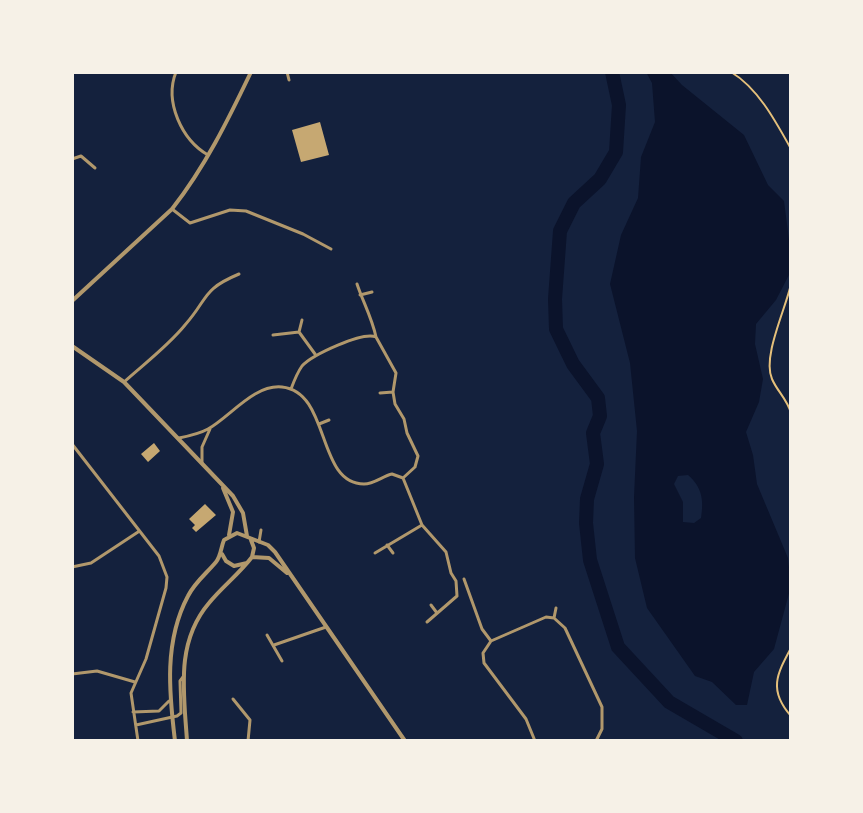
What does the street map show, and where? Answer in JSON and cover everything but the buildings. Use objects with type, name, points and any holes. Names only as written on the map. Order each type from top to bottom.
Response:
[{"type":"street","points":[[167,72],[174,78]]},
{"type":"street","points":[[176,72],[174,104],[182,130],[197,149],[208,155]]},
{"type":"street","points":[[72,301],[172,209],[208,155],[251,72]]},
{"type":"street","points":[[287,72],[289,80]]},
{"type":"street","points":[[72,159],[81,156],[95,168]]},
{"type":"street","points":[[172,209],[190,223],[230,210],[255,213],[331,249]]},
{"type":"street","points":[[124,382],[185,325],[202,298],[217,283],[239,274]]},
{"type":"street","points":[[357,284],[376,337],[396,373],[395,404],[418,456],[415,467],[403,478]]},
{"type":"street","points":[[360,295],[372,292]]},
{"type":"street","points":[[299,332],[302,320]]},
{"type":"street","points":[[299,332],[315,354]]},
{"type":"street","points":[[273,335],[299,332]]},
{"type":"street","points":[[290,389],[303,364],[315,354],[366,334],[376,337]]},
{"type":"street","points":[[72,346],[124,382],[239,504],[254,548],[250,560],[196,619],[187,643],[183,676],[187,741]]},
{"type":"street","points":[[179,438],[210,429],[275,387],[290,389],[309,403],[332,458],[350,481],[366,484],[392,474],[403,478],[422,525],[446,552],[456,581],[457,596],[427,622]]},
{"type":"street","points":[[380,393],[393,392]]},
{"type":"street","points":[[319,424],[329,420]]},
{"type":"street","points":[[202,463],[202,447],[210,429]]},
{"type":"street","points":[[72,444],[159,556],[167,577],[149,648],[131,693],[138,741]]},
{"type":"street","points":[[175,741],[170,700],[171,652],[179,616],[199,579],[216,562],[229,535],[233,512],[221,485]]},
{"type":"street","points":[[375,553],[422,525]]},
{"type":"street","points":[[259,542],[261,530]]},
{"type":"street","points":[[72,567],[91,563],[140,531]]},
{"type":"street","points":[[229,535],[237,533],[275,552],[405,741]]},
{"type":"street","points":[[387,545],[393,553]]},
{"type":"street","points":[[221,551],[226,561],[234,566],[269,558],[292,578]]},
{"type":"street","points":[[464,579],[482,629],[491,641]]},
{"type":"street","points":[[431,605],[437,613]]},
{"type":"street","points":[[554,618],[556,608]]},
{"type":"street","points":[[535,741],[526,719],[484,663],[483,653],[491,641],[538,619],[554,618],[565,628],[602,707],[602,729],[596,741]]},
{"type":"street","points":[[274,645],[326,627]]},
{"type":"street","points":[[267,635],[282,661]]},
{"type":"street","points":[[72,674],[97,671],[135,682]]},
{"type":"street","points":[[136,725],[181,713],[180,681],[183,676]]},
{"type":"street","points":[[233,699],[250,720],[248,741]]},
{"type":"street","points":[[133,712],[159,711],[170,700]]},
{"type":"path","points":[[731,72],[744,79],[791,149]]},
{"type":"path","points":[[791,174],[791,183]]},
{"type":"path","points":[[791,284],[769,361],[772,381],[789,404],[791,413]]},
{"type":"path","points":[[791,648],[776,677],[781,701],[791,716]]},
{"type":"water","points":[[646,72],[670,72],[744,135],[768,185],[784,201],[791,271],[776,300],[756,324],[755,344],[763,379],[759,402],[746,432],[757,484],[788,558],[791,586],[774,649],[754,672],[747,705],[736,705],[712,682],[695,676],[647,608],[635,558],[637,431],[630,363],[610,284],[621,235],[638,198],[641,157],[655,122],[652,83]],"holes":[[[688,475],[701,494],[701,518],[694,523],[683,522],[683,502],[674,484],[678,476]]]},
{"type":"waterway","points":[[612,72],[619,105],[616,152],[600,179],[574,203],[560,231],[555,299],[556,329],[573,364],[598,398],[600,416],[593,433],[597,464],[587,499],[590,560],[618,647],[669,702],[736,741]]}]
